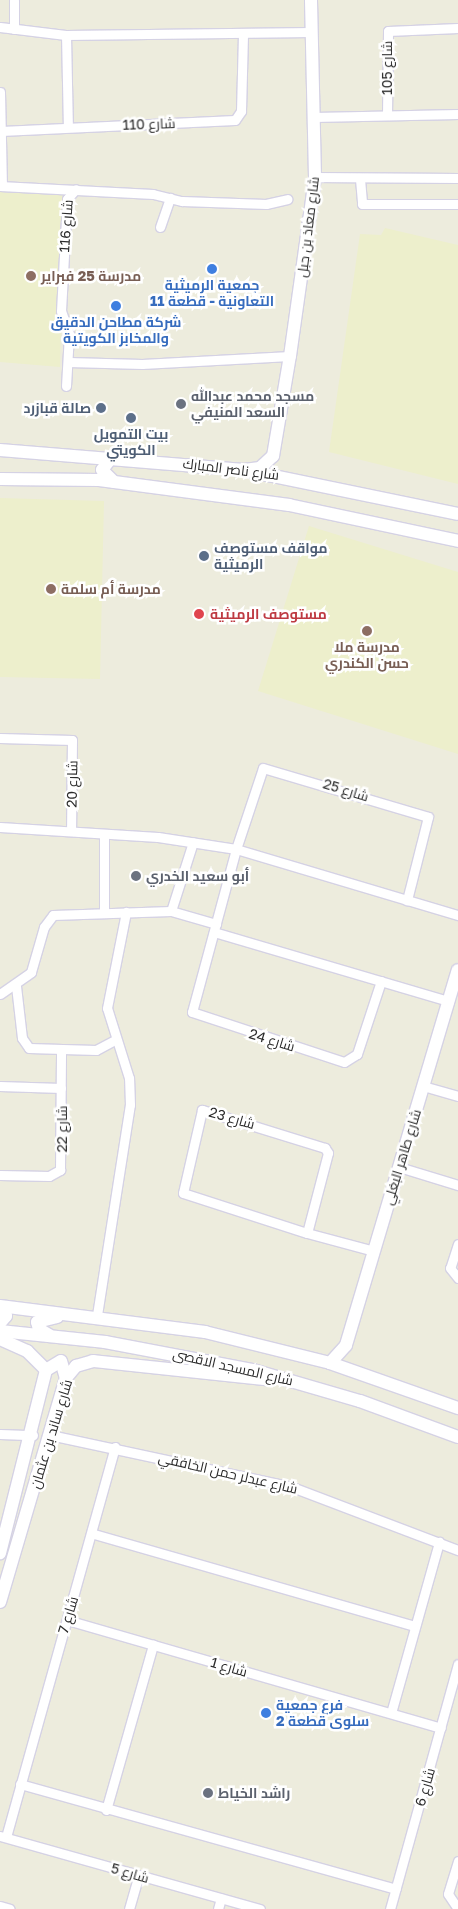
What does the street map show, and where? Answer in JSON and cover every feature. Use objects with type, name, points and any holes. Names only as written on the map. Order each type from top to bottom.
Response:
[{"type":"street","points":[[14,0],[14,29]]},
{"type":"street","name":"شارع معاذ بن جبل","points":[[275,453],[315,177],[312,0]]},
{"type":"street","points":[[0,27],[66,35],[243,35],[312,32]]},
{"type":"street","name":"شارع 105","points":[[387,115],[388,31],[458,28]]},
{"type":"street","points":[[1,131],[68,127],[66,35]]},
{"type":"street","name":"شارع 110","points":[[68,127],[235,120],[241,111],[243,35]]},
{"type":"street","points":[[0,92],[1,186],[76,189]]},
{"type":"street","name":"شارع 105","points":[[314,118],[458,114]]},
{"type":"street","points":[[315,177],[360,179],[458,178]]},
{"type":"street","points":[[360,179],[362,204],[458,204]]},
{"type":"street","name":"شارع 116","points":[[66,386],[68,331],[61,311],[67,199],[76,189],[170,198],[266,204],[287,199]]},
{"type":"street","points":[[160,227],[170,198]]},
{"type":"street","points":[[68,362],[132,364],[290,356]]},
{"type":"street","name":"شارع ناصر المبارك","points":[[0,450],[112,457],[290,476],[458,514]]},
{"type":"street","points":[[244,470],[260,468],[275,453],[280,469],[290,476]]},
{"type":"street","points":[[112,457],[102,470],[116,484]]},
{"type":"street","name":"شارع ناصر المبارك","points":[[0,479],[116,484],[289,505],[458,541]]},
{"type":"street","name":"شارع 20","points":[[0,738],[72,740],[71,829]]},
{"type":"street","name":"شارع 25","points":[[224,890],[260,772],[270,767],[428,817],[407,900]]},
{"type":"street","points":[[0,827],[71,829],[193,842],[236,849],[458,915]]},
{"type":"street","points":[[104,834],[104,913]]},
{"type":"street","points":[[171,911],[193,842]]},
{"type":"street","name":"شارع 24","points":[[224,890],[192,1006],[197,1016],[344,1062],[357,1054],[381,981]]},
{"type":"street","points":[[0,994],[16,986],[34,967],[50,918],[104,913],[171,911],[215,928],[449,1001]]},
{"type":"street","points":[[52,1336],[39,1330],[38,1319],[94,1314],[130,1105],[129,1078],[115,1040],[107,1008],[126,912]]},
{"type":"street","name":"شارع طاهر البغلي","points":[[330,1362],[346,1345],[458,970]]},
{"type":"street","points":[[16,986],[24,1044],[61,1050],[99,1050],[115,1040]]},
{"type":"street","points":[[61,1050],[61,1088]]},
{"type":"street","name":"شارع 22","points":[[0,1086],[61,1088],[60,1170],[49,1176],[0,1175]]},
{"type":"street","points":[[424,1086],[458,1096]]},
{"type":"street","name":"شارع 23","points":[[307,1233],[328,1153],[325,1148],[202,1110],[184,1193],[307,1233],[374,1251]]},
{"type":"street","points":[[400,1167],[458,1185]]},
{"type":"street","points":[[458,1244],[450,1268],[458,1278]]},
{"type":"street","points":[[0,1307],[6,1316],[0,1323]]},
{"type":"street","name":"شارع المسجد الاقصى","points":[[0,1307],[94,1314],[205,1332],[330,1362],[458,1408]]},
{"type":"street","name":"شارع المسجد الاقصى","points":[[0,1331],[52,1336],[182,1354],[296,1381],[458,1435]]},
{"type":"street","name":"شارع ساند بن عثمان","points":[[0,1339],[26,1351],[46,1370],[33,1435],[5,1524],[0,1553]]},
{"type":"street","points":[[346,1345],[356,1371]]},
{"type":"street","points":[[46,1370],[61,1361],[66,1378]]},
{"type":"street","name":"شارع ساند بن عثمان","points":[[0,1602],[66,1378],[76,1366],[93,1361],[296,1381]]},
{"type":"street","points":[[0,1434],[33,1435]]},
{"type":"street","name":"شارع عبدلر حمن الخافقي","points":[[50,1435],[115,1447],[292,1487],[458,1550]]},
{"type":"street","name":"شارع 7","points":[[3,1837],[94,1534],[115,1447]]},
{"type":"street","points":[[94,1534],[415,1626]]},
{"type":"street","points":[[391,1712],[439,1542]]},
{"type":"street","name":"شارع 1","points":[[67,1620],[391,1712],[441,1728]]},
{"type":"street","points":[[106,1810],[153,1645]]},
{"type":"street","name":"شارع 6","points":[[390,1909],[458,1664]]},
{"type":"street","points":[[20,1784],[106,1810],[396,1889]]},
{"type":"street","name":"شارع 5","points":[[3,1837],[260,1909]]},
{"type":"street","points":[[458,1861],[448,1894],[458,1909]]},
{"type":"street","points":[[129,1909],[139,1875]]},
{"type":"street","points":[[218,1909],[221,1898]]},
{"type":"street","points":[[0,1906],[10,1909]]},
{"type":"shaded area","name":"مدرسة 25 فبراير","points":[[0,191],[64,191],[60,367],[0,362]]},
{"type":"shaded area","points":[[385,228],[458,245],[458,484],[329,452],[360,234],[381,235]]},
{"type":"shaded area","name":"مدرسة أم سلمة","points":[[0,498],[104,501],[100,679],[0,677]]},
{"type":"shaded area","name":"مدرسة ملا حسن الكندري","points":[[309,526],[458,572],[458,754],[258,691]]},
{"type":"place","name":"جمعية الرميثية التعاونية - قطعة 11","points":[[212,269]]},
{"type":"place","name":"مدرسة 25 فبراير","points":[[31,276]]},
{"type":"place","name":"شركة مطاحن الدقيق والمخابز الكويتية","points":[[116,306]]},
{"type":"place","name":"مسجد محمد عبدالله السعد المنيفي","points":[[181,404]]},
{"type":"place","name":"صالة قبازرد","points":[[101,408]]},
{"type":"place","name":"بيت التمويل الكويتي","points":[[131,418]]},
{"type":"place","name":"مواقف مستوصف الرميثية","points":[[204,556]]},
{"type":"place","name":"مدرسة أم سلمة","points":[[51,589]]},
{"type":"place","name":"مستوصف الرميثية","points":[[199,614]]},
{"type":"place","name":"مدرسة ملا حسن الكندري","points":[[367,631]]},
{"type":"place","name":"أبو سعيد الخدري","points":[[136,876]]},
{"type":"place","name":"فرع جمعية سلوى قطعة 2","points":[[266,1713]]},
{"type":"place","name":"راشد الخياط","points":[[208,1793]]}]
